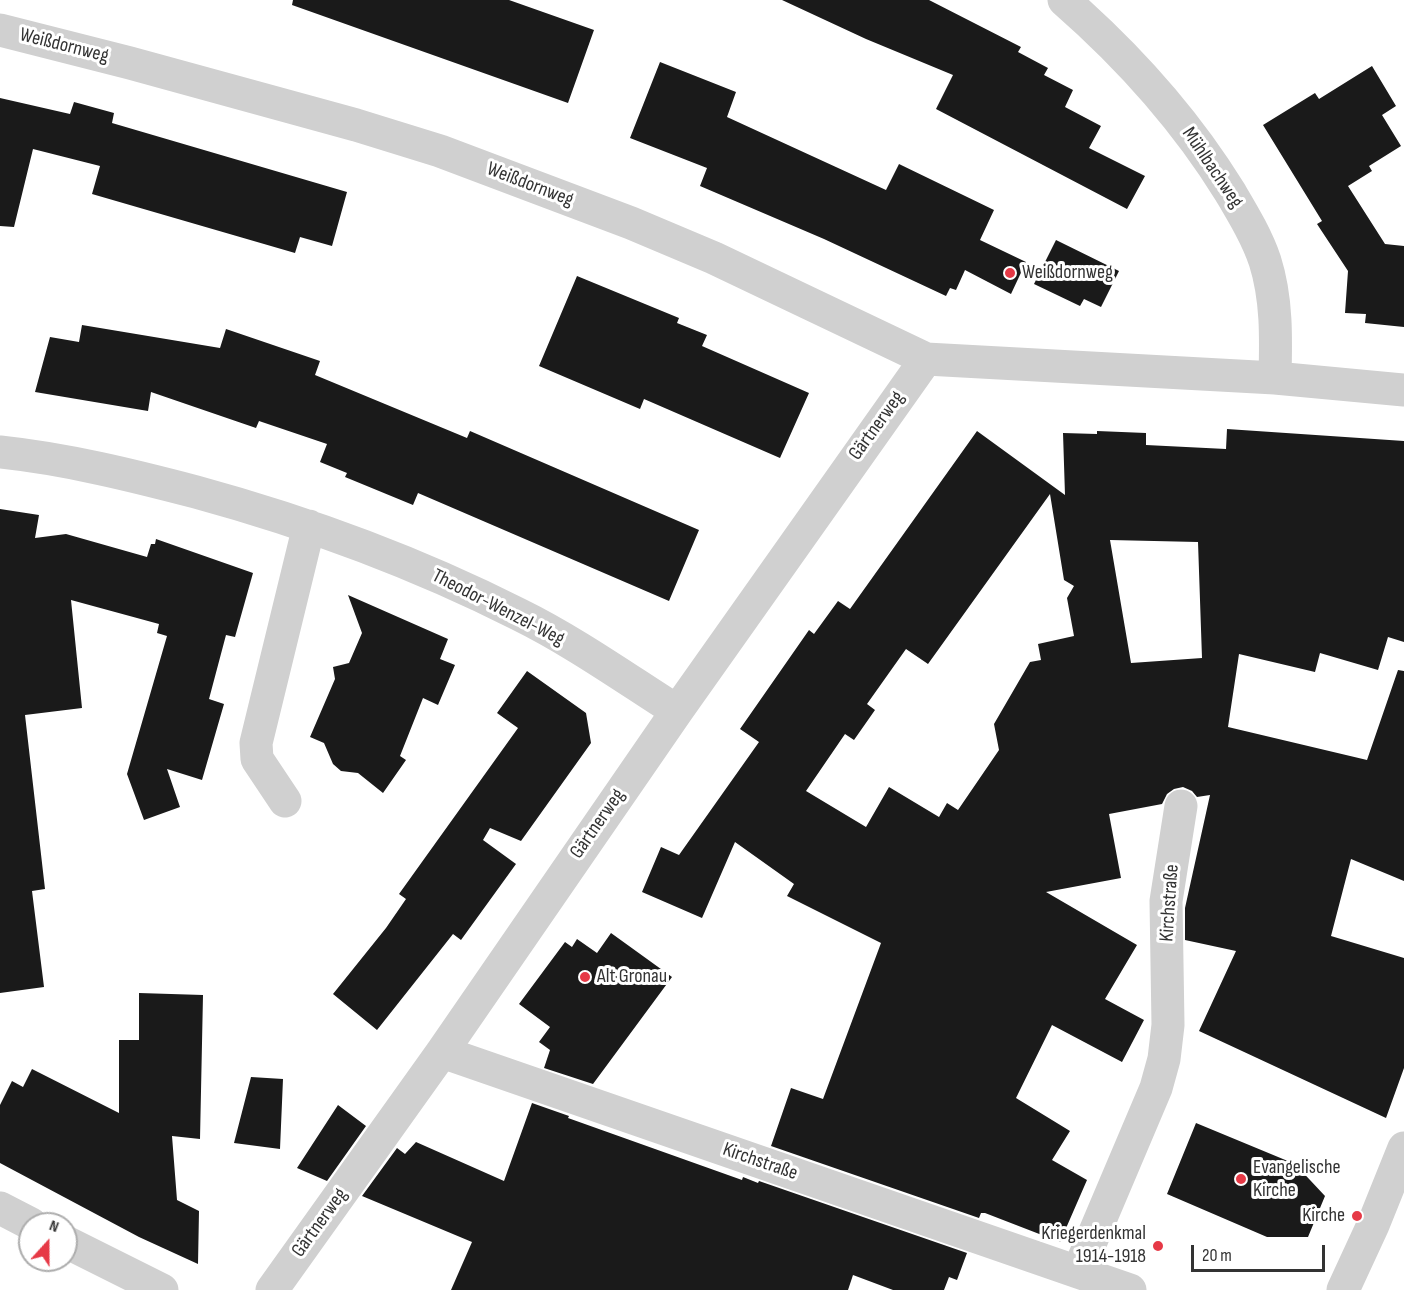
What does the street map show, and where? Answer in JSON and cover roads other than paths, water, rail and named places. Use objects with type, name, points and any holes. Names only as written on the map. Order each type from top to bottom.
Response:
[{"type":"street","name":"Mühlbachweg","points":[[1064,0],[1150,82],[1200,147],[1245,217],[1265,259],[1274,296],[1275,378]]},
{"type":"street","name":"Weißdornweg","points":[[0,30],[164,72],[356,125],[440,151],[631,223],[704,254],[926,359],[1275,378],[1404,390]]},
{"type":"street","name":"Gärtnerweg","points":[[272,1290],[442,1052],[677,711],[867,439],[926,359]]},
{"type":"street","name":"Theodor-Wenzel-Weg","points":[[0,452],[99,468],[208,496],[309,526],[393,558],[519,614],[552,632],[677,711]]},
{"type":"street","points":[[285,801],[257,759],[256,743],[309,526]]},
{"type":"street","name":"Kirchstraße","points":[[1078,1272],[1156,1088],[1164,1059],[1168,1025],[1166,901],[1181,806]]},
{"type":"street","name":"Kirchstraße","points":[[442,1052],[1130,1290]]},
{"type":"street","points":[[1343,1290],[1402,1161]]},
{"type":"street","points":[[0,1208],[18,1217]]},
{"type":"street","points":[[78,1248],[162,1290]]},
{"type":"place","name":"Weißdornweg","points":[[1010,273]]},
{"type":"place","name":"Alt Gronau","points":[[585,977]]},
{"type":"place","name":"Evangelische Kirche","points":[[1241,1179]]},
{"type":"place","name":"Kirche","points":[[1357,1216]]},
{"type":"place","name":"Kriegerdenkmal 1914-1918","points":[[1158,1246]]}]
